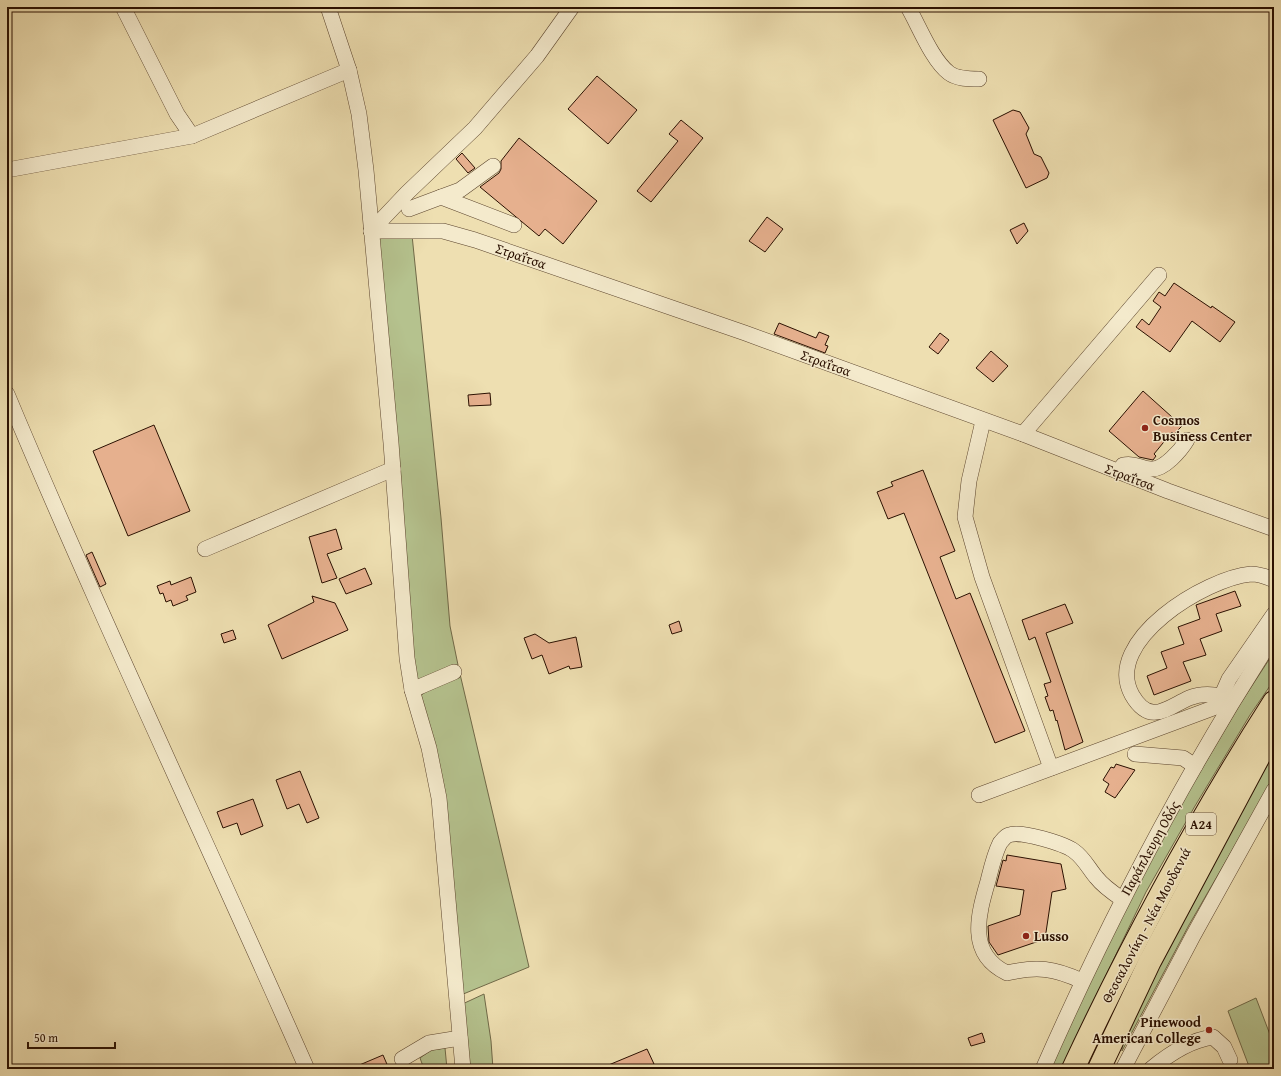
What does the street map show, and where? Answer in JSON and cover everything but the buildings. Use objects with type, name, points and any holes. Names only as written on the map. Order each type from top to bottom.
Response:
[{"type":"highway","name":"Θεσσαλονίκη - Νέα Μουδανιά","points":[[1073,1069],[1098,1017],[1172,874],[1235,765],[1274,702]]},
{"type":"highway","name":"Θεσσαλονίκη - Νέα Μουδανιά","points":[[1099,1069],[1150,961],[1218,836],[1261,750],[1274,729]]},
{"type":"street","points":[[123,7],[177,114],[192,136]]},
{"type":"street","points":[[328,7],[349,70],[359,114],[366,170],[393,469],[407,658],[412,690],[429,748],[439,798],[462,1069]]},
{"type":"street","points":[[371,231],[407,193],[475,128],[537,56],[572,7]]},
{"type":"street","points":[[908,7],[938,62],[950,74],[966,79],[979,79]]},
{"type":"street","points":[[7,170],[192,136],[349,70]]},
{"type":"street","points":[[409,209],[460,190],[493,166]]},
{"type":"street","points":[[407,193],[409,209],[416,221],[443,231]]},
{"type":"street","points":[[441,197],[514,225]]},
{"type":"street","name":"Στραΐτσα","points":[[371,231],[443,231],[474,240],[745,333],[983,421],[1023,434],[1119,472],[1274,528]]},
{"type":"street","points":[[1023,434],[1160,275]]},
{"type":"street","points":[[7,394],[170,764],[308,1069]]},
{"type":"street","points":[[983,421],[969,481],[965,517],[982,577],[1051,768]]},
{"type":"street","points":[[1119,472],[1123,465],[1132,463],[1151,470],[1159,467],[1178,454],[1187,440]]},
{"type":"street","points":[[205,549],[393,469]]},
{"type":"street","points":[[1224,701],[1201,695],[1189,698],[1163,712],[1157,713],[1147,710],[1137,703],[1130,691],[1128,682],[1128,661],[1132,652],[1150,628],[1180,603],[1223,582],[1250,574],[1259,575],[1274,580]]},
{"type":"street","points":[[1224,701],[1229,678],[1274,614]]},
{"type":"street","name":"Παράπλευρη Οδός","points":[[1043,1069],[1082,981],[1122,899],[1195,766],[1224,701],[1274,636]]},
{"type":"street","points":[[412,690],[454,672]]},
{"type":"street","points":[[979,795],[1224,701]]},
{"type":"street","points":[[1135,754],[1183,758],[1195,766]]},
{"type":"street","points":[[1123,1069],[1193,936],[1274,790]]},
{"type":"street","points":[[1082,981],[1066,974],[1044,968],[1007,972],[991,962],[981,947],[978,921],[1000,843],[1009,835],[1015,834],[1034,837],[1066,846],[1083,860],[1098,879],[1113,894],[1122,899]]},
{"type":"street","points":[[1151,1069],[1164,1058],[1199,1039],[1213,1037],[1224,1047],[1230,1060]]},
{"type":"street","points":[[402,1059],[429,1043],[460,1038]]},
{"type":"green space","points":[[412,235],[441,518],[450,626],[458,665],[441,672],[415,688],[379,240],[384,236]]},
{"type":"green space","points":[[1274,652],[1274,680],[1250,715],[1195,806],[1146,892],[1061,1069],[1047,1069],[1140,874],[1240,704]]},
{"type":"green space","points":[[460,674],[529,967],[456,997],[442,800],[417,699],[430,688]]},
{"type":"green space","points":[[1274,753],[1274,778],[1189,925],[1122,1051],[1123,1027],[1196,892]]},
{"type":"green space","points":[[484,994],[491,1041],[493,1069],[460,1069],[456,1007]]},
{"type":"green space","points":[[1256,998],[1274,1045],[1274,1069],[1250,1069],[1228,1011]]},
{"type":"green space","points":[[445,1048],[447,1069],[424,1069],[420,1058],[431,1050]]},
{"type":"place","name":"Cosmos Business Center","points":[[1145,428]]},
{"type":"place","name":"Lusso","points":[[1026,936]]},
{"type":"place","name":"Pinewood American College","points":[[1209,1030]]}]
